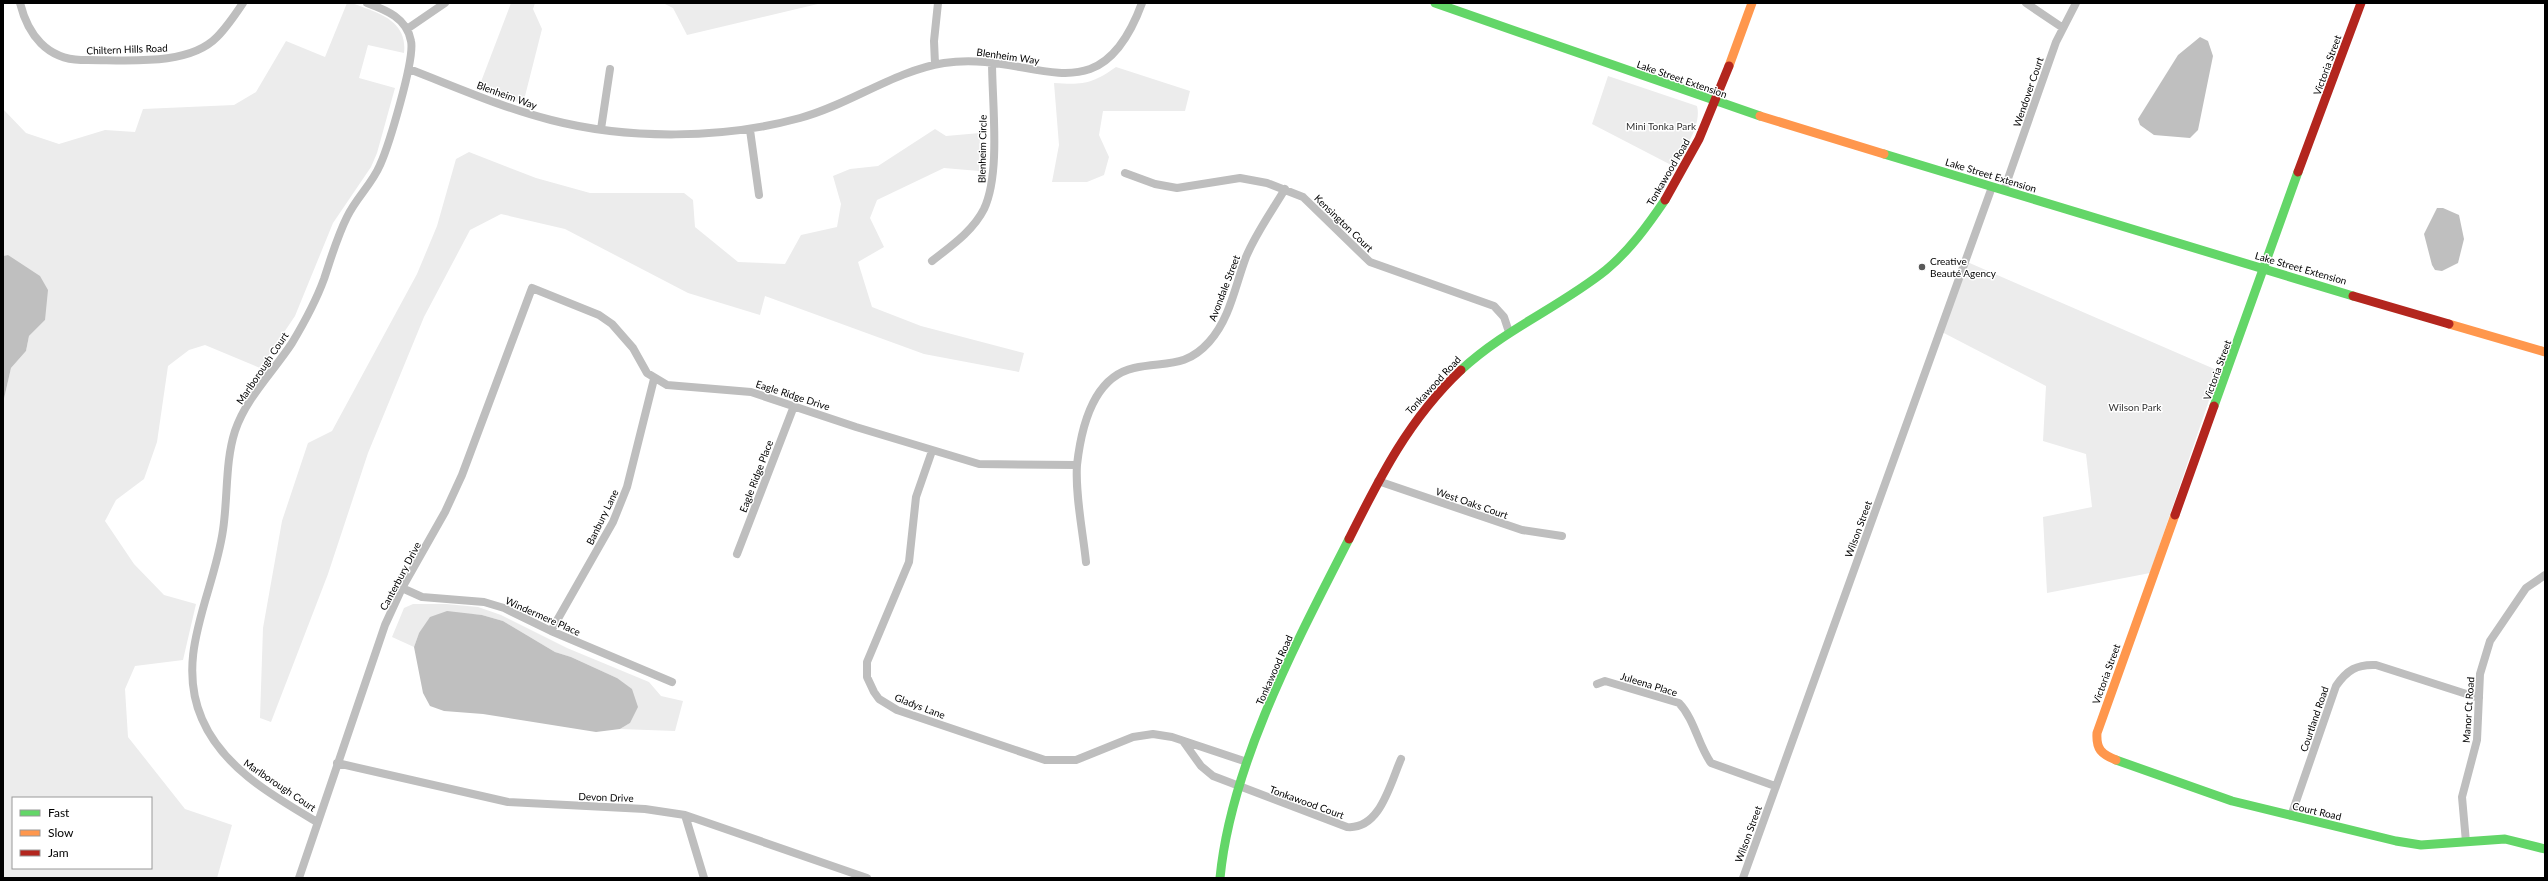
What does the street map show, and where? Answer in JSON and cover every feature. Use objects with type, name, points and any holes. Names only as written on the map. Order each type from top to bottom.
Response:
[{"type":"street","name":"Chiltern Hills Road","points":[[20,3],[29,27],[44,48],[68,60],[81,60],[174,58],[190,54],[217,38],[243,3]]},
{"type":"street","points":[[367,3],[392,13],[407,30],[445,3]]},
{"type":"street","points":[[935,64],[934,41],[938,3]]},
{"type":"street","name":"Blenheim Way","points":[[409,69],[550,120],[601,129],[648,134],[750,130],[802,118],[935,64],[976,60],[1065,74],[1078,74],[1104,62],[1126,40],[1142,3]]},
{"type":"street","name":"Tonkawood Road","points":[[1220,878],[1224,840],[1247,762],[1284,670],[1378,481],[1414,422],[1443,388],[1473,359],[1509,332],[1601,274],[1628,248],[1656,215],[1683,172],[1716,102],[1752,3]]},
{"type":"street","points":[[2026,3],[2063,28]]},
{"type":"street","name":"Wendover Court","points":[[2004,190],[2063,28],[2076,3]]},
{"type":"street","name":"Victoria Street","points":[[2096,745],[2097,733],[2263,268],[2361,3]]},
{"type":"street","name":"Lake Street Extension","points":[[1439,4],[1716,102],[1992,187],[2545,352]]},
{"type":"street","name":"Marlborough Court","points":[[317,822],[246,775],[228,760],[213,740],[194,696],[192,648],[218,564],[224,529],[230,455],[235,430],[246,407],[291,344],[308,314],[348,215],[380,165],[409,69],[412,53],[407,30]]},
{"type":"street","name":"Blenheim Circle","points":[[932,261],[972,227],[984,210],[991,190],[993,170],[992,62]]},
{"type":"street","points":[[601,129],[610,69]]},
{"type":"street","points":[[750,130],[760,195]]},
{"type":"street","name":"Kensington Court","points":[[1125,173],[1166,187],[1177,188],[1240,178],[1250,178],[1285,189],[1303,197],[1316,208],[1352,247],[1370,262],[1494,306],[1504,317],[1509,332]]},
{"type":"street","name":"Wilson Street","points":[[1742,878],[1992,187]]},
{"type":"street","name":"Avondale Street","points":[[1086,562],[1078,465],[1085,425],[1094,399],[1111,378],[1122,371],[1135,367],[1165,366],[1181,361],[1196,354],[1218,330],[1249,251],[1285,189]]},
{"type":"street","name":"Canterbury Drive","points":[[298,878],[381,636],[402,588],[432,537],[462,474],[532,288],[599,315],[612,324],[633,348],[647,373],[654,379]]},
{"type":"street","name":"Eagle Ridge Drive","points":[[654,379],[679,388],[751,392],[932,451],[979,464],[1078,465]]},
{"type":"street","name":"Banbury Lane","points":[[551,631],[616,515],[627,487],[654,379]]},
{"type":"street","name":"Eagle Ridge Place","points":[[737,554],[794,406]]},
{"type":"street","name":"Gladys Lane","points":[[932,451],[916,496],[906,569],[869,654],[866,672],[874,692],[880,699],[897,710],[1045,760],[1081,759],[1144,735],[1162,734],[1247,762]]},
{"type":"street","name":"West Oaks Court","points":[[1378,481],[1522,530],[1562,536]]},
{"type":"street","name":"Manor Ct Road","points":[[2466,842],[2462,797],[2477,740],[2480,674],[2490,641],[2526,588],[2545,575]]},
{"type":"street","name":"Windermere Place","points":[[402,588],[422,597],[484,602],[504,608],[551,631],[672,682]]},
{"type":"street","name":"Courtland Road","points":[[2291,816],[2336,686],[2343,676],[2352,668],[2364,665],[2376,665],[2479,698]]},
{"type":"street","name":"Juleena Place","points":[[1597,684],[1605,680],[1679,703],[1688,712],[1705,754],[1711,763],[1776,786]]},
{"type":"street","points":[[1183,741],[1207,772],[1240,787]]},
{"type":"street","name":"Court Road","points":[[2096,745],[2103,755],[2232,802],[2396,841],[2421,844],[2505,839],[2545,849]]},
{"type":"street","name":"Tonkawood Court","points":[[1240,787],[1347,827],[1355,828],[1370,822],[1375,815],[1401,759]]},
{"type":"street","name":"Devon Drive","points":[[337,763],[508,802],[645,809],[685,815],[867,878]]},
{"type":"street","points":[[685,815],[704,878]]},
{"type":"green space","points":[[347,3],[358,5],[376,12],[390,20],[400,30],[403,37],[404,53],[368,45],[359,78],[395,88],[377,153],[371,167],[333,223],[295,316],[260,368],[205,345],[189,350],[168,366],[157,442],[144,479],[116,500],[105,521],[134,564],[164,595],[196,604],[183,660],[135,666],[125,689],[128,737],[185,809],[232,825],[217,878],[3,878],[3,403],[11,368],[26,351],[29,336],[45,320],[8,255],[3,256],[3,109],[26,133],[59,144],[105,130],[135,132],[143,109],[234,105],[256,92],[286,41],[325,57]]},
{"type":"green space","points":[[511,3],[535,3],[533,9],[542,29],[523,104],[479,87]]},
{"type":"green space","points":[[663,3],[822,3],[687,35],[673,8]]},
{"type":"green space","points":[[1116,67],[1190,91],[1185,111],[1103,111],[1099,135],[1109,157],[1104,175],[1087,182],[1052,182],[1059,145],[1054,83],[1073,84],[1087,82],[1108,73]]},
{"type":"green space","name":"Mini Tonka Park","points":[[1608,76],[1697,106],[1698,113],[1695,129],[1675,167],[1592,124]]},
{"type":"green space","points":[[935,129],[946,136],[980,133],[979,171],[944,168],[877,200],[870,218],[884,247],[858,262],[872,307],[921,326],[1024,353],[1019,372],[924,354],[765,296],[760,315],[688,293],[565,229],[501,214],[470,230],[424,317],[368,453],[328,574],[271,722],[260,718],[263,628],[282,521],[308,443],[332,431],[417,274],[437,226],[456,159],[469,152],[536,178],[590,193],[684,193],[693,200],[695,227],[738,262],[785,264],[801,235],[837,227],[841,204],[833,176],[850,169],[878,166]]},
{"type":"green space","name":"Wilson Park","points":[[1965,261],[2219,371],[2150,573],[2047,593],[2043,517],[2092,507],[2086,454],[2043,441],[2046,386],[1940,331]]},
{"type":"green space","points":[[413,604],[446,604],[478,607],[501,615],[567,648],[649,682],[661,696],[683,701],[675,731],[620,729],[630,723],[617,678],[571,657],[555,652],[503,621],[482,615],[472,614],[419,633],[414,647],[392,637],[404,608]]},
{"type":"shaded area","points":[[2200,37],[2208,41],[2213,56],[2198,130],[2190,138],[2154,135],[2140,125],[2138,119],[2178,55]]},
{"type":"shaded area","points":[[2437,208],[2443,208],[2459,215],[2464,239],[2458,263],[2442,271],[2435,270],[2432,265],[2424,234]]},
{"type":"shaded area","points":[[8,255],[40,276],[48,290],[45,320],[29,336],[26,351],[11,368],[3,403],[3,256]]},
{"type":"shaded area","points":[[447,611],[482,615],[503,621],[555,652],[571,657],[617,678],[632,689],[638,707],[630,723],[620,729],[596,732],[483,714],[444,711],[430,706],[423,693],[414,647],[419,633],[430,617]]},
{"type":"traffic: fast","points":[[1435,3],[1760,116]]},
{"type":"traffic: fast","points":[[1884,154],[2353,296]]},
{"type":"traffic: fast","points":[[2214,406],[2298,172]]},
{"type":"traffic: fast","points":[[1461,370],[1496,342],[1570,295],[1606,270],[1631,246],[1665,200]]},
{"type":"traffic: fast","points":[[1220,878],[1227,835],[1237,791],[1252,748],[1288,661],[1349,539]]},
{"type":"traffic: fast","points":[[2116,760],[2232,801],[2396,841],[2421,845],[2505,839],[2545,849]]},
{"type":"traffic: slow","points":[[1729,66],[1752,3]]},
{"type":"traffic: slow","points":[[1760,116],[1884,154]]},
{"type":"traffic: slow","points":[[2449,324],[2545,352]]},
{"type":"traffic: slow","points":[[2116,760],[2107,756],[2100,750],[2097,743],[2097,733],[2175,515]]},
{"type":"traffic: jam","points":[[2298,172],[2361,3]]},
{"type":"traffic: jam","points":[[1665,200],[1699,139],[1729,66]]},
{"type":"traffic: jam","points":[[2353,296],[2449,324]]},
{"type":"traffic: jam","points":[[1349,539],[1372,493],[1397,450],[1426,408],[1461,370]]},
{"type":"traffic: jam","points":[[2175,515],[2214,406]]},
{"type":"place","name":"Creative Beauté Agency","points":[[1922,267]]}]
